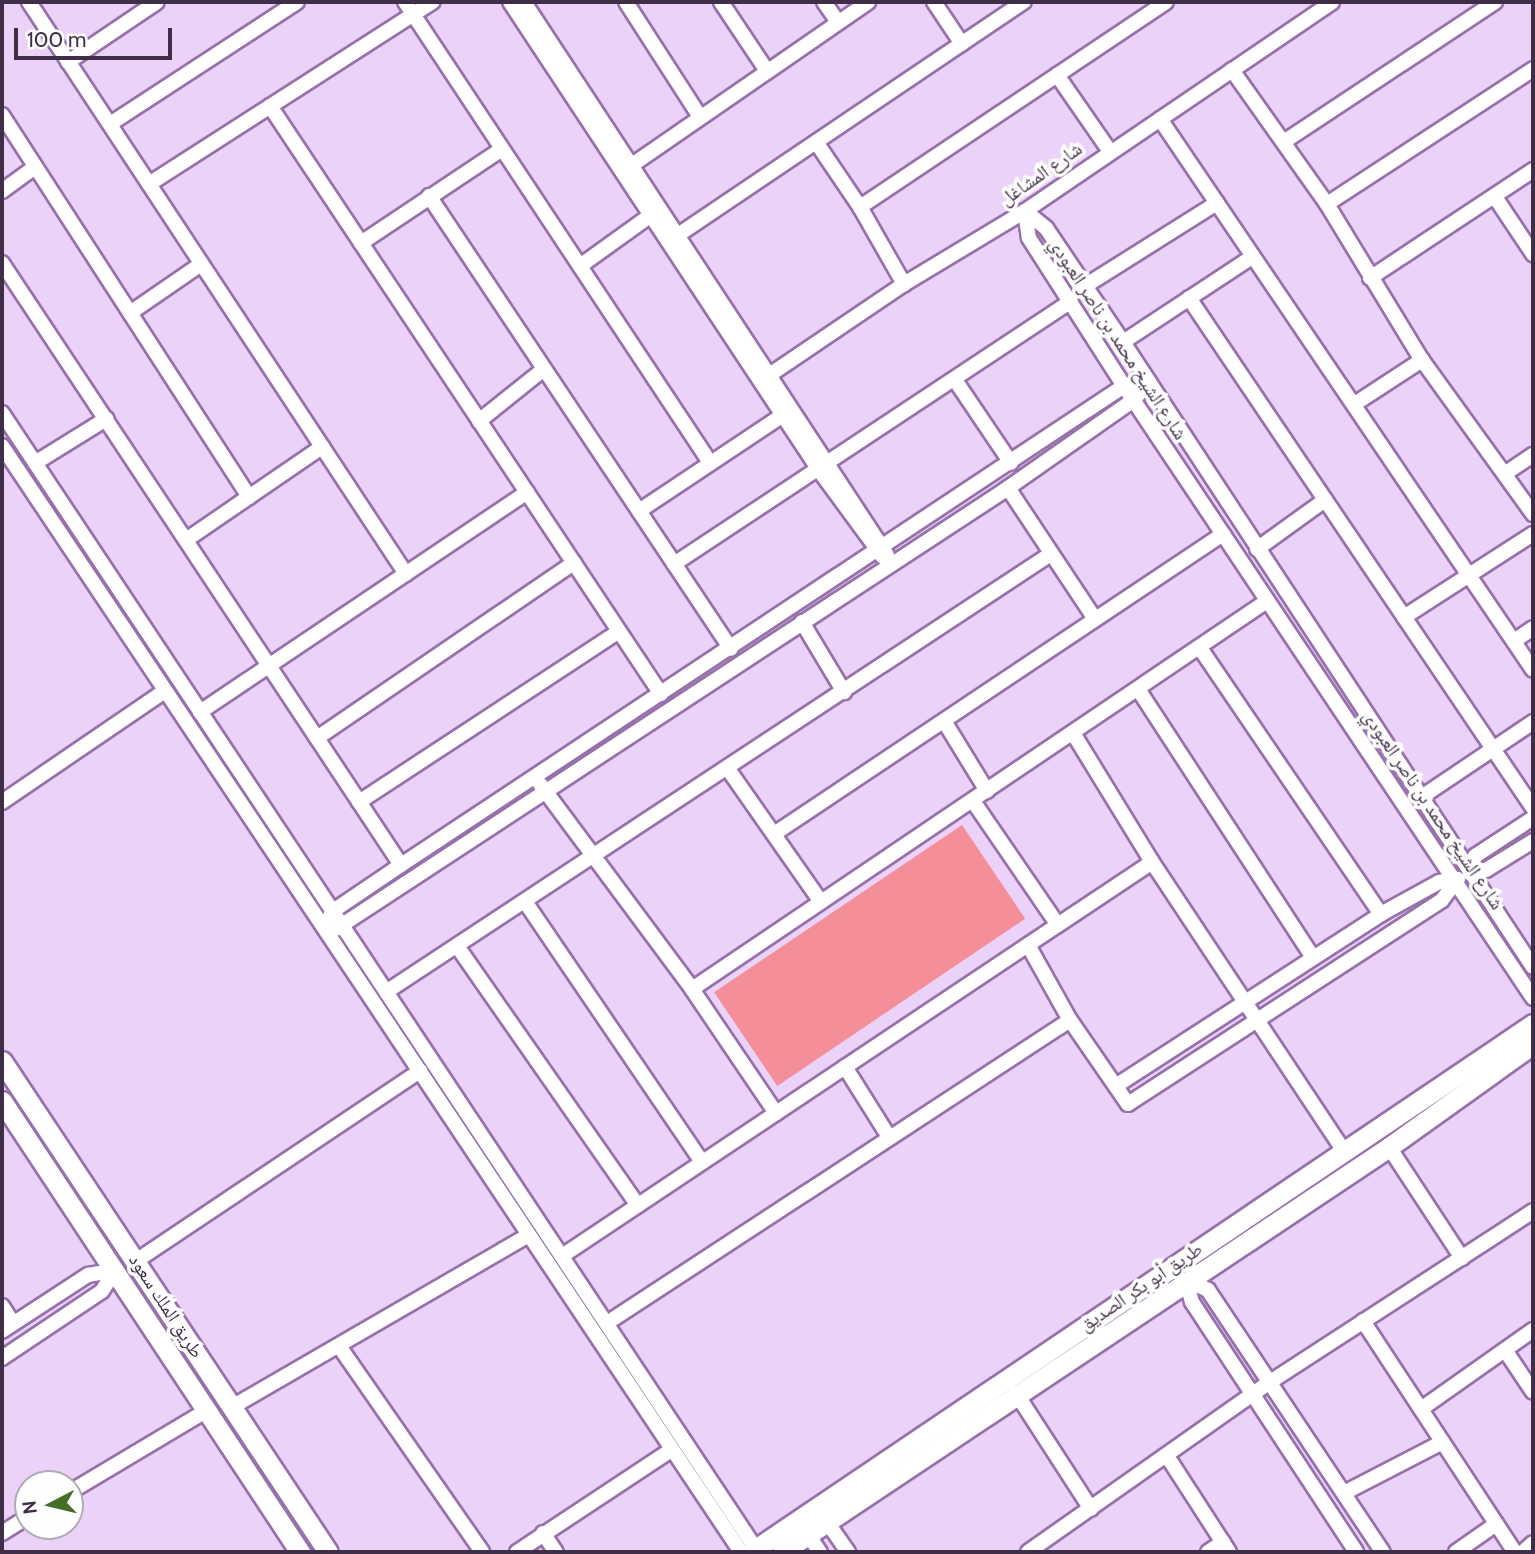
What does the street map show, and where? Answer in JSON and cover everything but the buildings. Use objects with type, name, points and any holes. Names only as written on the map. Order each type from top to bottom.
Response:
[{"type":"main road","name":"طريق أبو بكر الصديق","points":[[751,1551],[1533,1024]]},
{"type":"main road","name":"طريق أبو بكر الصديق","points":[[782,1552],[1016,1393],[1389,1147],[1533,1044]]},
{"type":"main road","name":"طريق الملك سعود","points":[[2,1061],[328,1552]]},
{"type":"main road","name":"طريق الملك سعود","points":[[2,1101],[300,1552]]},
{"type":"street","points":[[29,2],[405,574]]},
{"type":"street","points":[[68,61],[157,2]]},
{"type":"street","points":[[110,124],[297,2]]},
{"type":"street","points":[[405,2],[709,461]]},
{"type":"street","points":[[149,184],[433,2]]},
{"type":"street","points":[[510,2],[656,212],[889,563]]},
{"type":"street","points":[[524,2],[632,165],[656,212],[678,235],[771,374],[788,411]]},
{"type":"street","points":[[626,2],[700,117]]},
{"type":"street","points":[[721,2],[767,71]]},
{"type":"street","points":[[824,2],[838,22]]},
{"type":"street","points":[[632,165],[869,2]]},
{"type":"street","points":[[934,2],[962,44]]},
{"type":"street","points":[[678,235],[1024,2]]},
{"type":"street","points":[[860,207],[1166,2]]},
{"type":"street","name":"شارع المشاغل","points":[[771,374],[904,284],[1025,211],[1108,150],[1160,119],[1332,2]]},
{"type":"street","points":[[1284,141],[1495,2]]},
{"type":"street","points":[[1327,204],[1533,69]]},
{"type":"street","points":[[1232,70],[1327,204],[1422,360],[1533,514]]},
{"type":"street","points":[[1057,75],[1108,150]]},
{"type":"street","points":[[270,106],[661,694]]},
{"type":"street","points":[[2,116],[249,497]]},
{"type":"street","points":[[1160,119],[1252,257],[1356,403],[1533,670]]},
{"type":"street","points":[[816,142],[860,207],[904,284]]},
{"type":"street","points":[[361,243],[429,195],[502,149]]},
{"type":"street","points":[[2,191],[35,167]]},
{"type":"street","points":[[1370,278],[1533,170]]},
{"type":"street","points":[[429,195],[731,649]]},
{"type":"street","points":[[1495,197],[1533,254]]},
{"type":"street","points":[[1085,286],[1217,203]]},
{"type":"street","name":"شارع الشيخ محمد بن ناصر العبودي","points":[[1025,211],[1046,228],[1256,549],[1423,796],[1464,876],[1533,998]]},
{"type":"street","name":"شارع الشيخ محمد بن ناصر العبودي","points":[[1025,211],[1029,238],[1268,601],[1464,876],[1533,967]]},
{"type":"street","points":[[580,266],[656,212]]},
{"type":"street","points":[[1123,342],[1252,257]]},
{"type":"street","points":[[2,262],[401,865]]},
{"type":"street","points":[[130,313],[201,264]]},
{"type":"street","points":[[1189,298],[1533,808]]},
{"type":"street","points":[[674,564],[1071,301]]},
{"type":"street","points":[[1356,403],[1422,360]]},
{"type":"street","points":[[479,421],[544,369]]},
{"type":"street","points":[[955,380],[1011,463]]},
{"type":"street","points":[[323,931],[333,911],[401,865],[731,649],[1124,386],[1148,381]]},
{"type":"street","points":[[323,931],[344,928],[889,563],[1008,488],[1135,399],[1148,381]]},
{"type":"street","points":[[639,511],[709,461],[788,411]]},
{"type":"street","points":[[2,413],[607,1323],[751,1551]]},
{"type":"street","points":[[35,464],[106,419]]},
{"type":"street","points":[[2,446],[163,692],[323,931],[421,1071],[527,1236],[671,1450],[751,1551]]},
{"type":"street","points":[[186,540],[322,447]]},
{"type":"street","points":[[1506,473],[1533,455]]},
{"type":"street","points":[[1008,488],[1049,555],[1095,619]]},
{"type":"street","points":[[200,712],[527,492]]},
{"type":"street","points":[[1256,549],[1325,500]]},
{"type":"street","points":[[774,834],[1223,534]]},
{"type":"street","points":[[1404,617],[1533,534]]},
{"type":"street","points":[[386,992],[593,859],[1049,555]]},
{"type":"street","points":[[317,738],[574,563]]},
{"type":"street","points":[[692,989],[1268,601]]},
{"type":"street","points":[[802,622],[844,692]]},
{"type":"street","points":[[1514,641],[1533,628]]},
{"type":"street","points":[[359,802],[619,631]]},
{"type":"street","points":[[1200,648],[1381,914]]},
{"type":"street","points":[[1138,689],[1313,957]]},
{"type":"street","points":[[2,802],[163,692]]},
{"type":"street","points":[[944,721],[988,791]]},
{"type":"street","points":[[1423,796],[1533,722]]},
{"type":"street","points":[[1073,733],[1152,862],[1343,1150]]},
{"type":"street","points":[[728,769],[821,902]]},
{"type":"street","points":[[534,777],[692,989],[776,1113]]},
{"type":"street","points":[[973,800],[1058,925]]},
{"type":"street","points":[[1028,945],[1070,1020],[1128,1104],[1442,900],[1464,876],[1475,856],[1533,818]]},
{"type":"street","points":[[1117,1085],[1244,1000],[1381,914],[1439,882],[1486,870],[1533,841]]},
{"type":"street","points":[[562,1256],[1152,862]]},
{"type":"street","points":[[526,903],[702,1162]]},
{"type":"street","points":[[457,946],[638,1205]]},
{"type":"street","points":[[607,1323],[1070,1020]]},
{"type":"street","points":[[845,1067],[889,1137]]},
{"type":"street","points":[[136,1261],[421,1071]]},
{"type":"street","points":[[1389,1147],[1462,1258]]},
{"type":"street","points":[[1028,1552],[1254,1397],[1270,1382],[1533,1211]]},
{"type":"street","points":[[232,1407],[527,1236]]},
{"type":"street","points":[[2,1306],[8,1327],[88,1275],[115,1270]]},
{"type":"street","points":[[2,1358],[102,1291],[115,1270]]},
{"type":"street","points":[[1186,1280],[1208,1290],[1383,1552]]},
{"type":"street","points":[[1186,1280],[1192,1302],[1356,1552]]},
{"type":"street","points":[[1363,1321],[1515,1552]]},
{"type":"street","points":[[1421,1409],[1533,1330]]},
{"type":"street","points":[[339,1346],[482,1552]]},
{"type":"street","points":[[1505,1350],[1533,1392]]},
{"type":"street","points":[[1016,1393],[1091,1509]]},
{"type":"street","points":[[84,1484],[206,1411]]},
{"type":"street","points":[[1344,1493],[1443,1442]]},
{"type":"street","points":[[517,1552],[671,1450]]},
{"type":"street","points":[[1167,1456],[1226,1547],[1208,1552]]},
{"type":"street","points":[[827,1522],[848,1552]]},
{"type":"street","points":[[1456,1552],[1496,1524]]},
{"type":"street","points":[[543,1533],[556,1552]]},
{"type":"street","points":[[808,1535],[820,1552]]},
{"type":"street","points":[[1524,1552],[1533,1543]]},
{"type":"shaded area","points":[[962,825],[1025,919],[777,1086],[714,992]]}]
